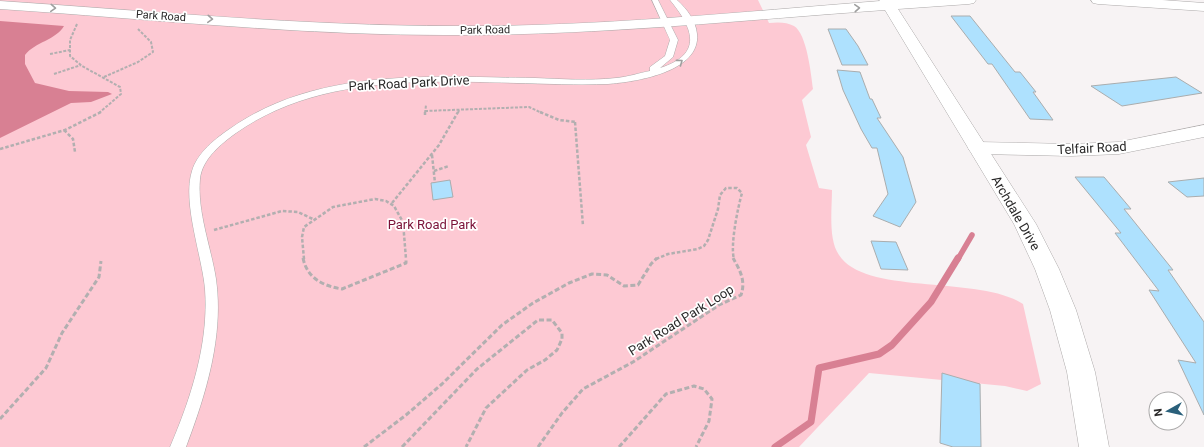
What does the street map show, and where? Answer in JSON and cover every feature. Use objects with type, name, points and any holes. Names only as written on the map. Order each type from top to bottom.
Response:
[{"type":"main road","name":"Park Road","points":[[81,0],[346,19],[547,20],[664,18]]},
{"type":"main road","name":"Park Road","points":[[0,5],[331,28],[401,30],[552,29],[844,0]]},
{"type":"main road","name":"Park Road","points":[[686,16],[888,3],[969,0]]},
{"type":"main road","points":[[1098,0],[1204,8]]},
{"type":"main road","name":"Archdale Drive","points":[[888,3],[1025,224],[1047,269],[1063,310],[1081,372],[1094,447]]},
{"type":"main road","name":"Telfair Road","points":[[978,148],[1071,150],[1111,149],[1204,131]]},
{"type":"lane","name":"Park Road Park Drive","points":[[643,74],[658,66],[671,54],[674,40],[655,0]]},
{"type":"lane","name":"Park Road Park Drive","points":[[178,447],[195,399],[210,327],[211,290],[195,182],[196,171],[222,140],[238,128],[270,110],[291,101],[342,87],[371,83],[461,80],[613,81],[672,67],[688,55],[694,39],[686,16],[673,0]]},
{"type":"path","points":[[0,149],[64,130],[106,109],[118,98],[122,91],[120,87],[80,65],[70,56],[70,40],[77,25],[73,22]]},
{"type":"path","points":[[103,77],[138,62],[153,52],[154,46],[137,28],[137,25]]},
{"type":"path","points":[[50,54],[70,50]]},
{"type":"path","points":[[54,74],[80,65]]},
{"type":"path","points":[[425,115],[426,104]]},
{"type":"path","points":[[425,111],[529,107],[559,120],[576,122],[583,226]]},
{"type":"path","points":[[392,203],[432,154],[456,118],[459,110]]},
{"type":"path","points":[[64,130],[73,139],[75,152]]},
{"type":"path","points":[[432,154],[435,182]]},
{"type":"path","points":[[434,171],[449,166]]},
{"type":"path","name":"Park Road Park Loop","points":[[364,447],[406,415],[442,384],[502,325],[533,303],[569,283],[592,274],[607,275],[624,286],[638,286],[643,280],[653,261],[659,256],[698,249],[704,246],[708,240],[720,195],[726,188],[737,188],[742,193],[742,199],[737,210],[733,257],[741,273],[744,286],[741,295],[719,305],[633,362],[583,389],[562,414],[538,447]]},
{"type":"path","points":[[375,199],[392,203],[399,209],[403,218],[406,262],[342,289],[334,288],[321,283],[314,278],[303,263],[301,256],[302,230],[333,207],[375,199]]},
{"type":"path","points":[[202,234],[282,211],[298,212],[314,220]]},
{"type":"path","points":[[0,419],[46,368],[62,333],[100,277],[101,261]]},
{"type":"path","points":[[402,447],[477,369],[538,320],[552,320],[562,333],[562,339],[557,350],[545,360],[527,370],[486,408],[466,447]]},
{"type":"path","points":[[619,447],[666,394],[694,386],[704,389],[712,399],[709,421],[696,447]]},
{"type":"green space","name":"Park Road Park","points":[[0,0],[758,0],[769,23],[776,22],[794,26],[798,30],[805,45],[810,65],[813,89],[802,100],[811,137],[806,145],[819,188],[832,190],[832,233],[833,241],[839,255],[853,268],[873,276],[897,281],[980,290],[1004,295],[1023,304],[1041,384],[1027,391],[1005,386],[869,373],[799,447],[0,447]]},
{"type":"shaded area","points":[[0,21],[64,26],[56,35],[34,47],[25,55],[25,64],[35,83],[69,91],[108,92],[112,94],[91,102],[71,103],[0,138]]},
{"type":"building","points":[[951,16],[970,16],[1015,72],[1020,72],[1036,92],[1033,92],[1053,120],[1030,119],[992,64],[988,64]]},
{"type":"building","points":[[828,29],[846,29],[858,46],[868,65],[842,65]]},
{"type":"building","points":[[837,70],[860,72],[870,99],[872,99],[881,118],[877,118],[903,157],[916,202],[900,227],[873,216],[888,194],[877,148],[872,148],[861,129],[843,90]]},
{"type":"building","points":[[1176,77],[1202,93],[1122,106],[1091,86]]},
{"type":"building","points":[[1075,177],[1104,177],[1131,209],[1124,209],[1173,270],[1168,270],[1204,322],[1204,415],[1178,360],[1196,363],[1149,290],[1159,291],[1115,233],[1121,233]]},
{"type":"building","points":[[1204,178],[1204,196],[1187,197],[1168,182]]},
{"type":"building","points":[[450,180],[453,197],[433,200],[431,183]]},
{"type":"building","points":[[871,241],[896,242],[908,270],[881,269]]},
{"type":"building","points":[[942,373],[980,384],[981,447],[953,447],[940,443]]},
{"type":"waterway","points":[[958,259],[972,235]]},
{"type":"waterway","points":[[775,447],[811,422],[819,368],[879,354],[892,345],[931,302],[958,258]]}]
